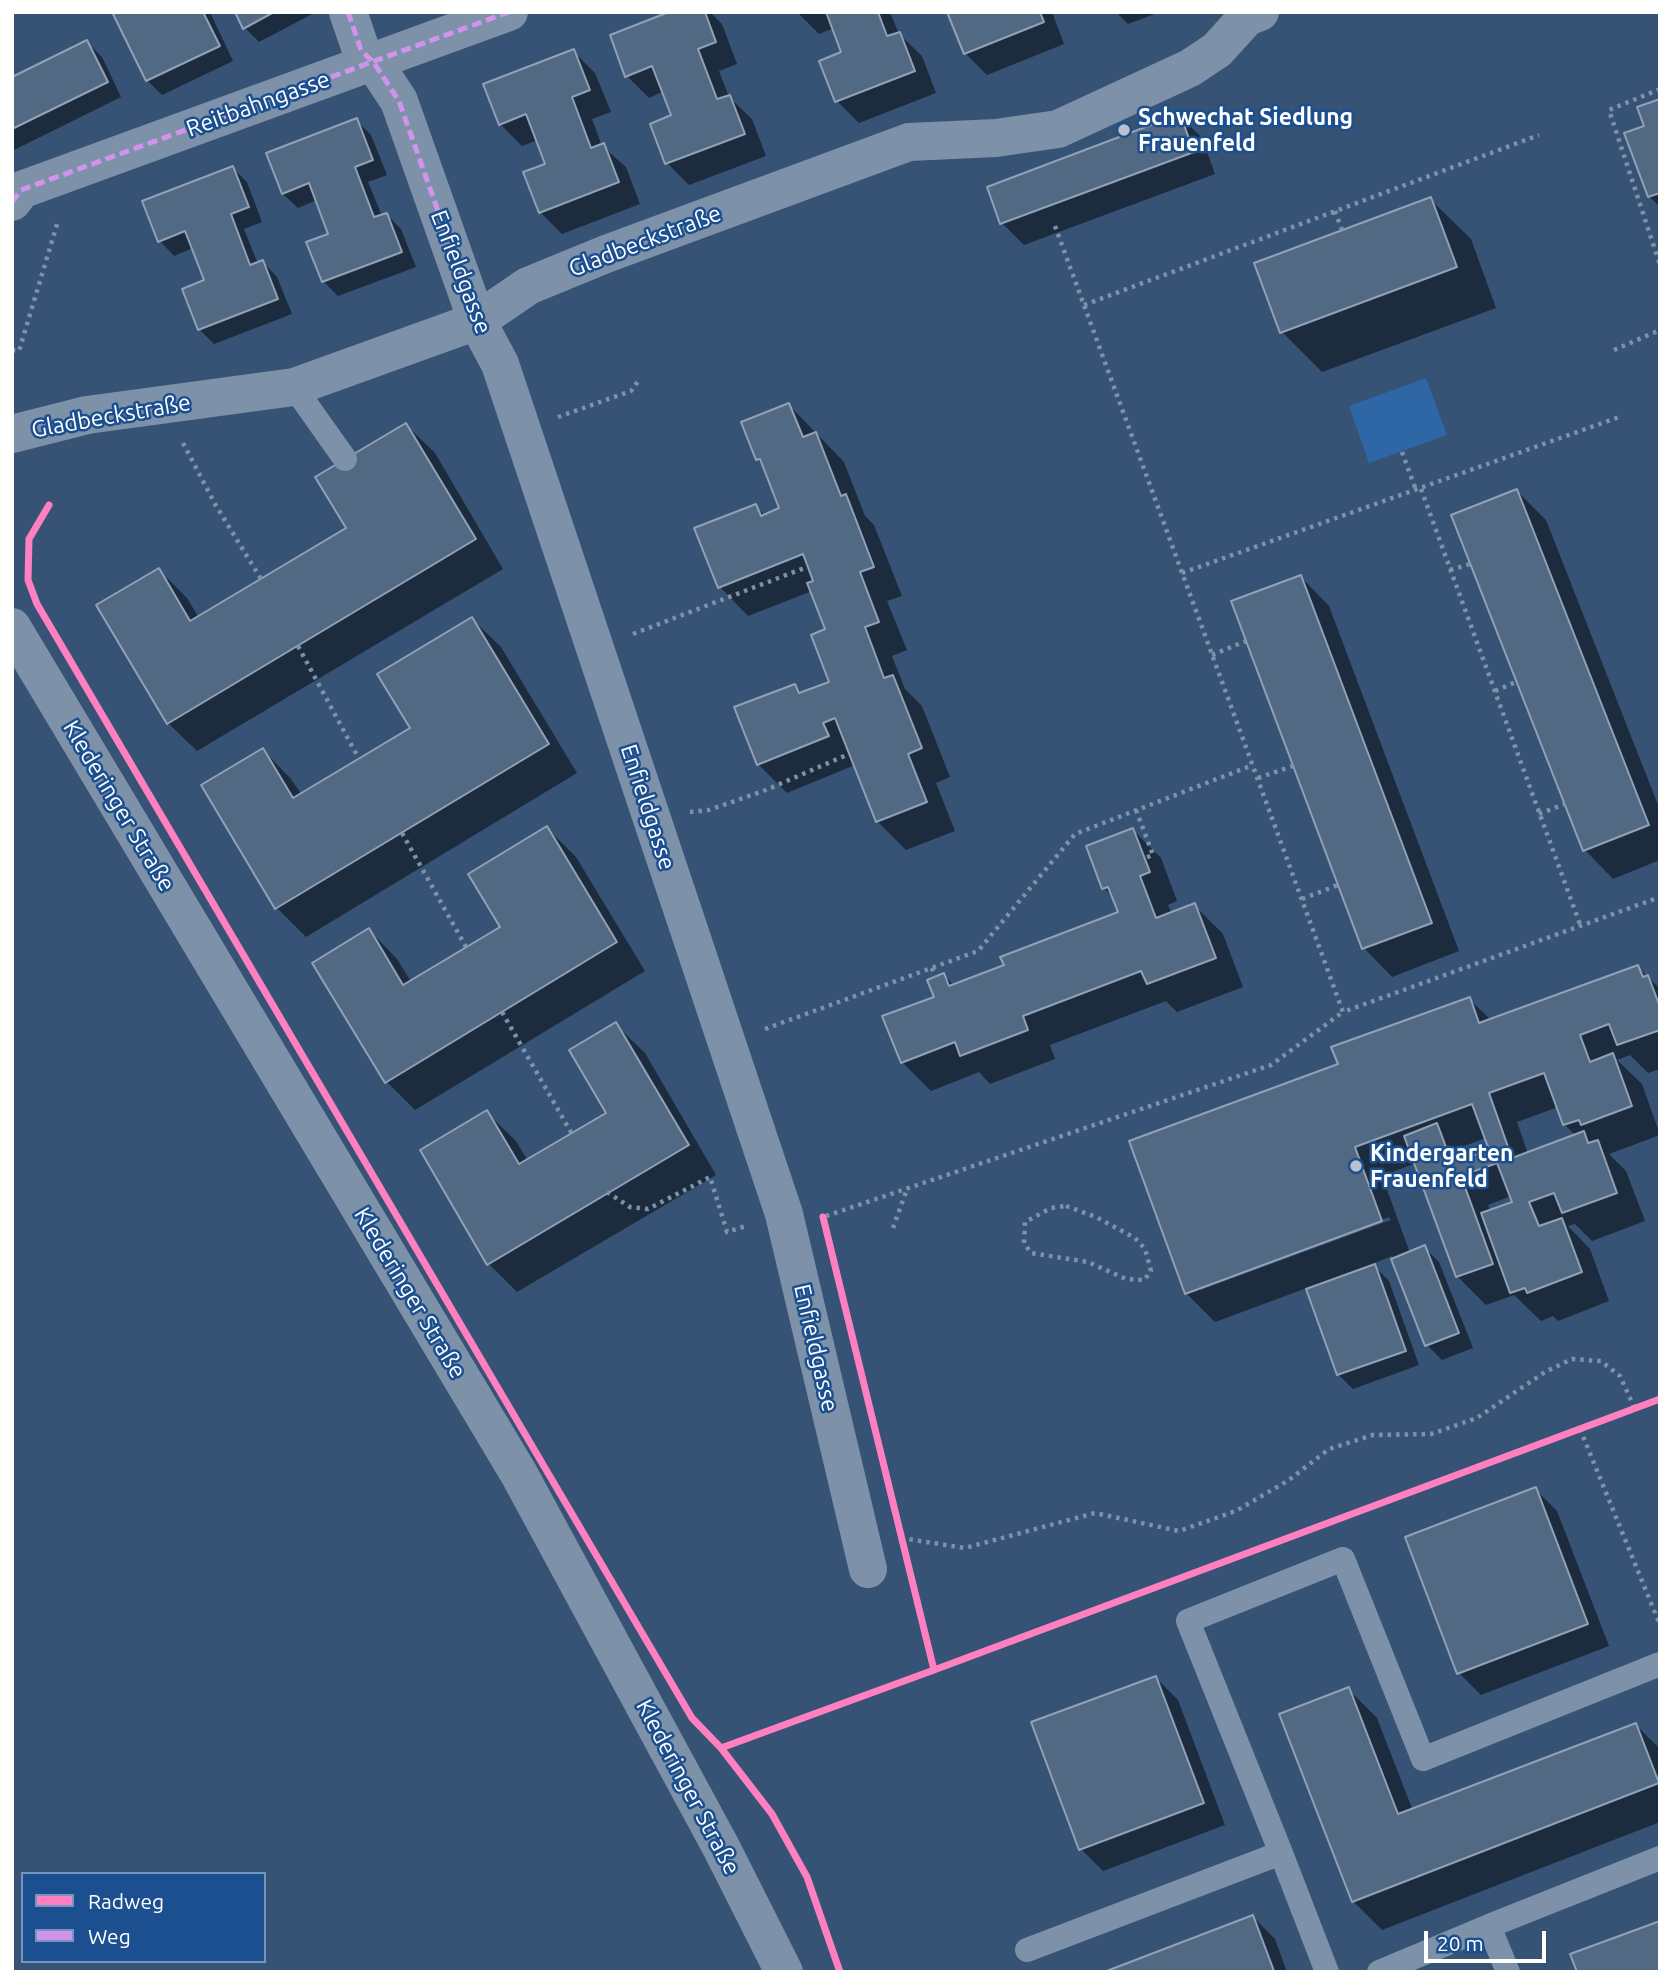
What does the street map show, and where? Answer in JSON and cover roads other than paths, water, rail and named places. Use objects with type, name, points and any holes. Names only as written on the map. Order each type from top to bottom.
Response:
[{"type":"street","name":"Enfieldgasse","points":[[348,12],[361,50],[374,63],[399,101],[477,321],[500,364],[784,1214],[868,1569]]},
{"type":"street","name":"Reitbahngasse","points":[[12,202],[22,190],[509,12]]},
{"type":"street","name":"Gladbeckstraße","points":[[12,434],[87,415],[294,387],[477,321],[528,286],[909,142],[996,138],[1058,129],[1190,68],[1216,50],[1247,17],[1260,12]]},
{"type":"street","name":"Klederinger Straße","points":[[12,627],[519,1474],[722,1849],[784,1972]]},
{"type":"lane","points":[[294,387],[345,459]]},
{"type":"lane","points":[[1327,1972],[1188,1621],[1343,1559],[1423,1759],[1660,1664]]},
{"type":"lane","points":[[1027,1950],[1281,1853]]},
{"type":"lane","points":[[1379,1972],[1660,1858]]},
{"type":"lane","points":[[1489,1926],[1508,1972]]},
{"type":"place","name":"Schwechat Siedlung Frauenfeld","points":[[1124,130]]},
{"type":"place","name":"Kindergarten Frauenfeld","points":[[1356,1166]]}]
